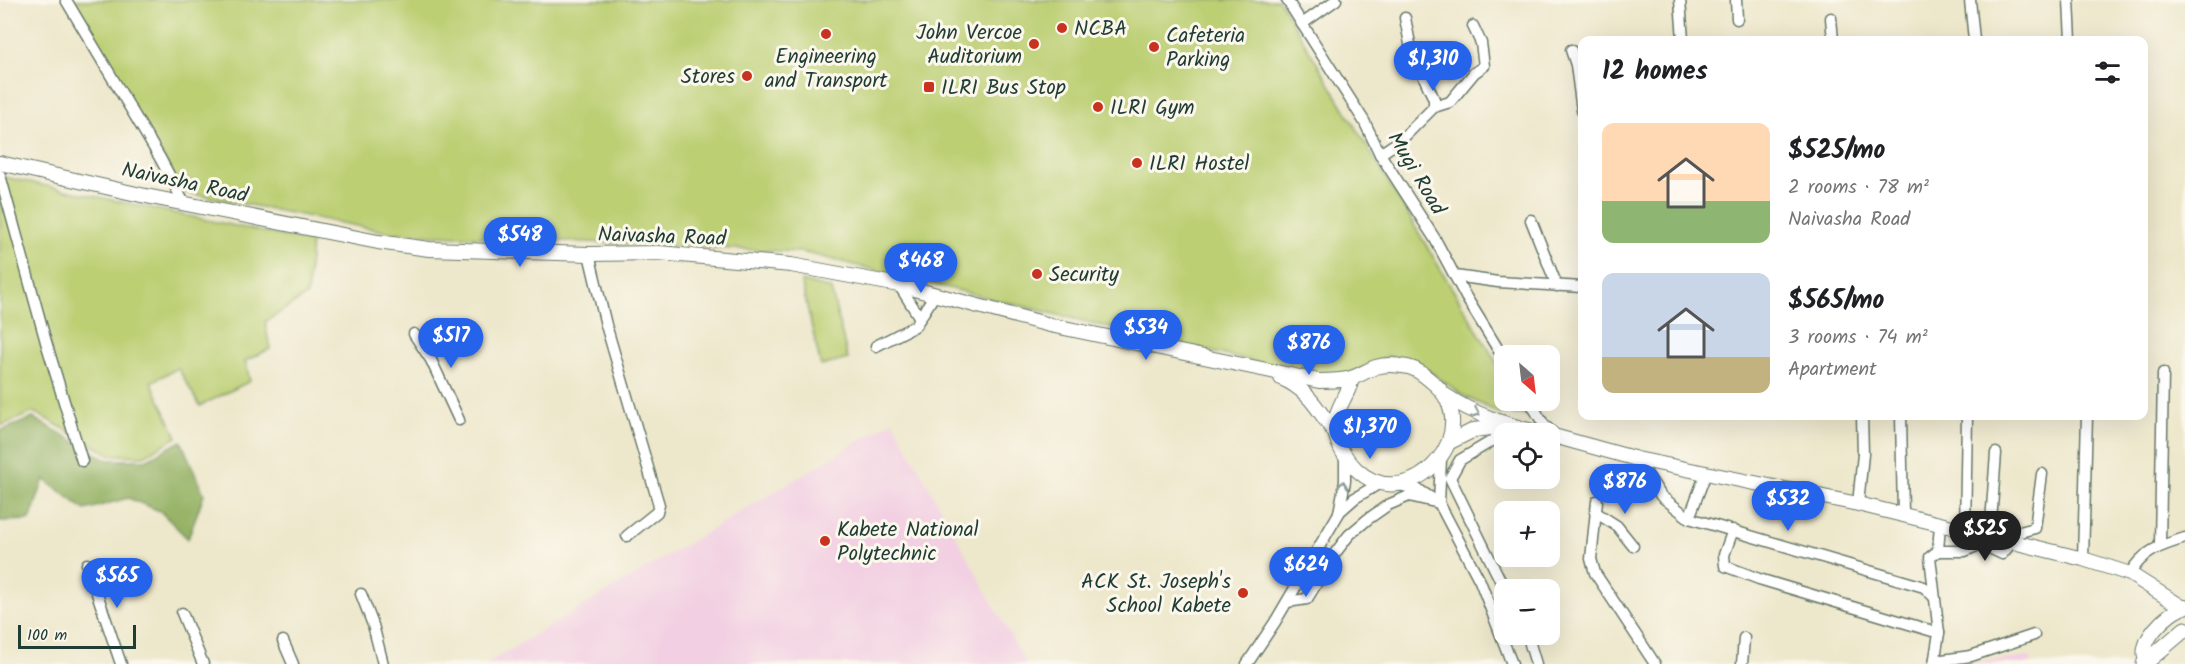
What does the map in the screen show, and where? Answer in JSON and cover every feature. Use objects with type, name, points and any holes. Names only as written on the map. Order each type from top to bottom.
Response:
[{"type":"highway","points":[[2146,662],[2185,629]]},
{"type":"main road","name":"Naivasha Road","points":[[0,163],[378,243],[429,249],[589,254],[659,253],[791,265],[899,285],[1050,325],[1248,367],[1319,381],[1352,378]]},
{"type":"main road","name":"Naivasha Road","points":[[1248,367],[1285,380],[1308,395],[1335,432]]},
{"type":"main road","points":[[1376,367],[1409,367],[1422,373],[1438,386],[1452,415],[1450,442],[1436,465],[1416,478],[1399,485],[1380,483],[1359,471],[1345,457],[1335,432],[1337,410],[1352,378],[1376,367]]},
{"type":"main road","points":[[1444,395],[1481,415],[1505,423]]},
{"type":"main road","points":[[1450,442],[1474,430],[1494,428]]},
{"type":"main road","points":[[1560,438],[1637,459],[1903,514],[2083,559],[2130,574],[2183,607],[2166,617],[2145,643],[2143,656],[2146,662]]},
{"type":"street","points":[[66,0],[160,158],[184,203]]},
{"type":"street","name":"Mugi Road","points":[[1287,0],[1364,121],[1380,154],[1435,239],[1496,345]]},
{"type":"street","points":[[1302,24],[1335,0]]},
{"type":"street","points":[[1680,0],[1683,36]]},
{"type":"street","points":[[1736,0],[1737,19]]},
{"type":"street","points":[[1970,0],[1974,36]]},
{"type":"street","points":[[2069,0],[2071,36]]},
{"type":"street","points":[[1405,18],[1411,49],[1434,99],[1434,107]]},
{"type":"street","points":[[1831,18],[1833,36]]},
{"type":"street","points":[[1380,154],[1401,140],[1434,107],[1450,102],[1474,73],[1484,66],[1481,44],[1473,26]]},
{"type":"street","points":[[1571,50],[1578,85]]},
{"type":"street","points":[[0,175],[82,462]]},
{"type":"street","points":[[1531,220],[1557,286]]},
{"type":"street","points":[[589,254],[609,337],[659,506],[657,512],[627,536]]},
{"type":"street","points":[[1455,276],[1578,287]]},
{"type":"street","points":[[899,285],[920,318]]},
{"type":"street","points":[[876,346],[915,326],[935,294]]},
{"type":"street","points":[[414,334],[431,360],[459,420]]},
{"type":"street","points":[[2160,545],[2163,373]]},
{"type":"street","points":[[1858,504],[1863,454],[1862,420]]},
{"type":"street","points":[[1901,420],[1903,514]]},
{"type":"street","points":[[1965,531],[1967,420]]},
{"type":"street","points":[[2083,559],[2087,420]]},
{"type":"street","points":[[1494,440],[1460,460],[1450,478],[1500,579]]},
{"type":"street","points":[[1990,536],[1996,453]]},
{"type":"street","points":[[1339,513],[1345,481],[1345,457]]},
{"type":"street","points":[[1439,503],[1441,458]]},
{"type":"street","points":[[1637,459],[1661,496],[1689,518],[1924,587],[1934,597]]},
{"type":"street","points":[[1689,518],[1706,473]]},
{"type":"street","points":[[2034,635],[1971,656],[1935,663],[1939,633],[1930,557],[1938,551],[1965,551],[1982,544],[2002,554],[2013,541],[2016,533],[2033,530],[2037,524],[2042,474]]},
{"type":"street","points":[[1247,664],[1256,653],[1339,513],[1355,498],[1380,483]]},
{"type":"street","points":[[1399,485],[1419,490],[1439,503],[1480,581],[1512,664]]},
{"type":"street","points":[[1287,602],[1307,600],[1333,556],[1349,535],[1388,505],[1409,496],[1439,503]]},
{"type":"street","points":[[1633,546],[1617,526],[1596,506],[1591,559],[1595,573],[1655,664]]},
{"type":"street","points":[[1938,551],[1940,524]]},
{"type":"street","points":[[1733,530],[1724,558],[1725,566],[1732,570],[1939,633]]},
{"type":"street","points":[[2130,574],[2148,552],[2160,545],[2185,537]]},
{"type":"street","points":[[87,564],[121,664]]},
{"type":"street","points":[[361,594],[373,625],[383,664]]},
{"type":"street","points":[[182,613],[203,664]]},
{"type":"street","points":[[1742,664],[1744,638]]},
{"type":"street","points":[[283,642],[293,664]]},
{"type":"street","points":[[1530,645],[1536,664]]},
{"type":"shaded area","name":"Kabete National Polytechnic","points":[[893,421],[1026,664],[486,664]]},
{"type":"shaded area","points":[[2031,657],[2031,664],[1951,664]]},
{"type":"green space","points":[[69,0],[1279,0],[1494,358],[1494,411],[1464,396],[1418,363],[1388,356],[1341,375],[1315,376],[802,252],[393,233],[184,192]]},
{"type":"green space","points":[[0,176],[311,242],[307,295],[265,322],[270,349],[245,361],[250,381],[200,406],[178,368],[151,382],[177,437],[144,456],[111,455],[34,412],[0,426]]},
{"type":"green space","points":[[801,281],[831,289],[848,359],[821,366]]},
{"type":"green space","points":[[1495,411],[1526,411],[1529,415],[1501,414]]},
{"type":"green space","points":[[33,418],[107,460],[146,460],[181,441],[204,494],[188,539],[160,511],[128,498],[85,510],[44,479],[30,520],[0,521],[0,431]]},
{"type":"place","name":"NCBA","points":[[1062,28]]},
{"type":"place","name":"Engineering and Transport","points":[[826,34]]},
{"type":"place","name":"John Vercoe Auditorium","points":[[1034,44]]},
{"type":"place","name":"Cafeteria Parking","points":[[1154,47]]},
{"type":"place","name":"Stores","points":[[747,76]]},
{"type":"place","name":"ILRI Bus Stop","points":[[929,87]]},
{"type":"place","name":"ILRI Gym","points":[[1098,107]]},
{"type":"place","name":"ILRI Hostel","points":[[1137,163]]},
{"type":"place","name":"Security","points":[[1037,274]]},
{"type":"place","name":"Kabete National Polytechnic","points":[[825,541]]},
{"type":"place","name":"ACK St. Joseph's School Kabete","points":[[1243,593]]}]
